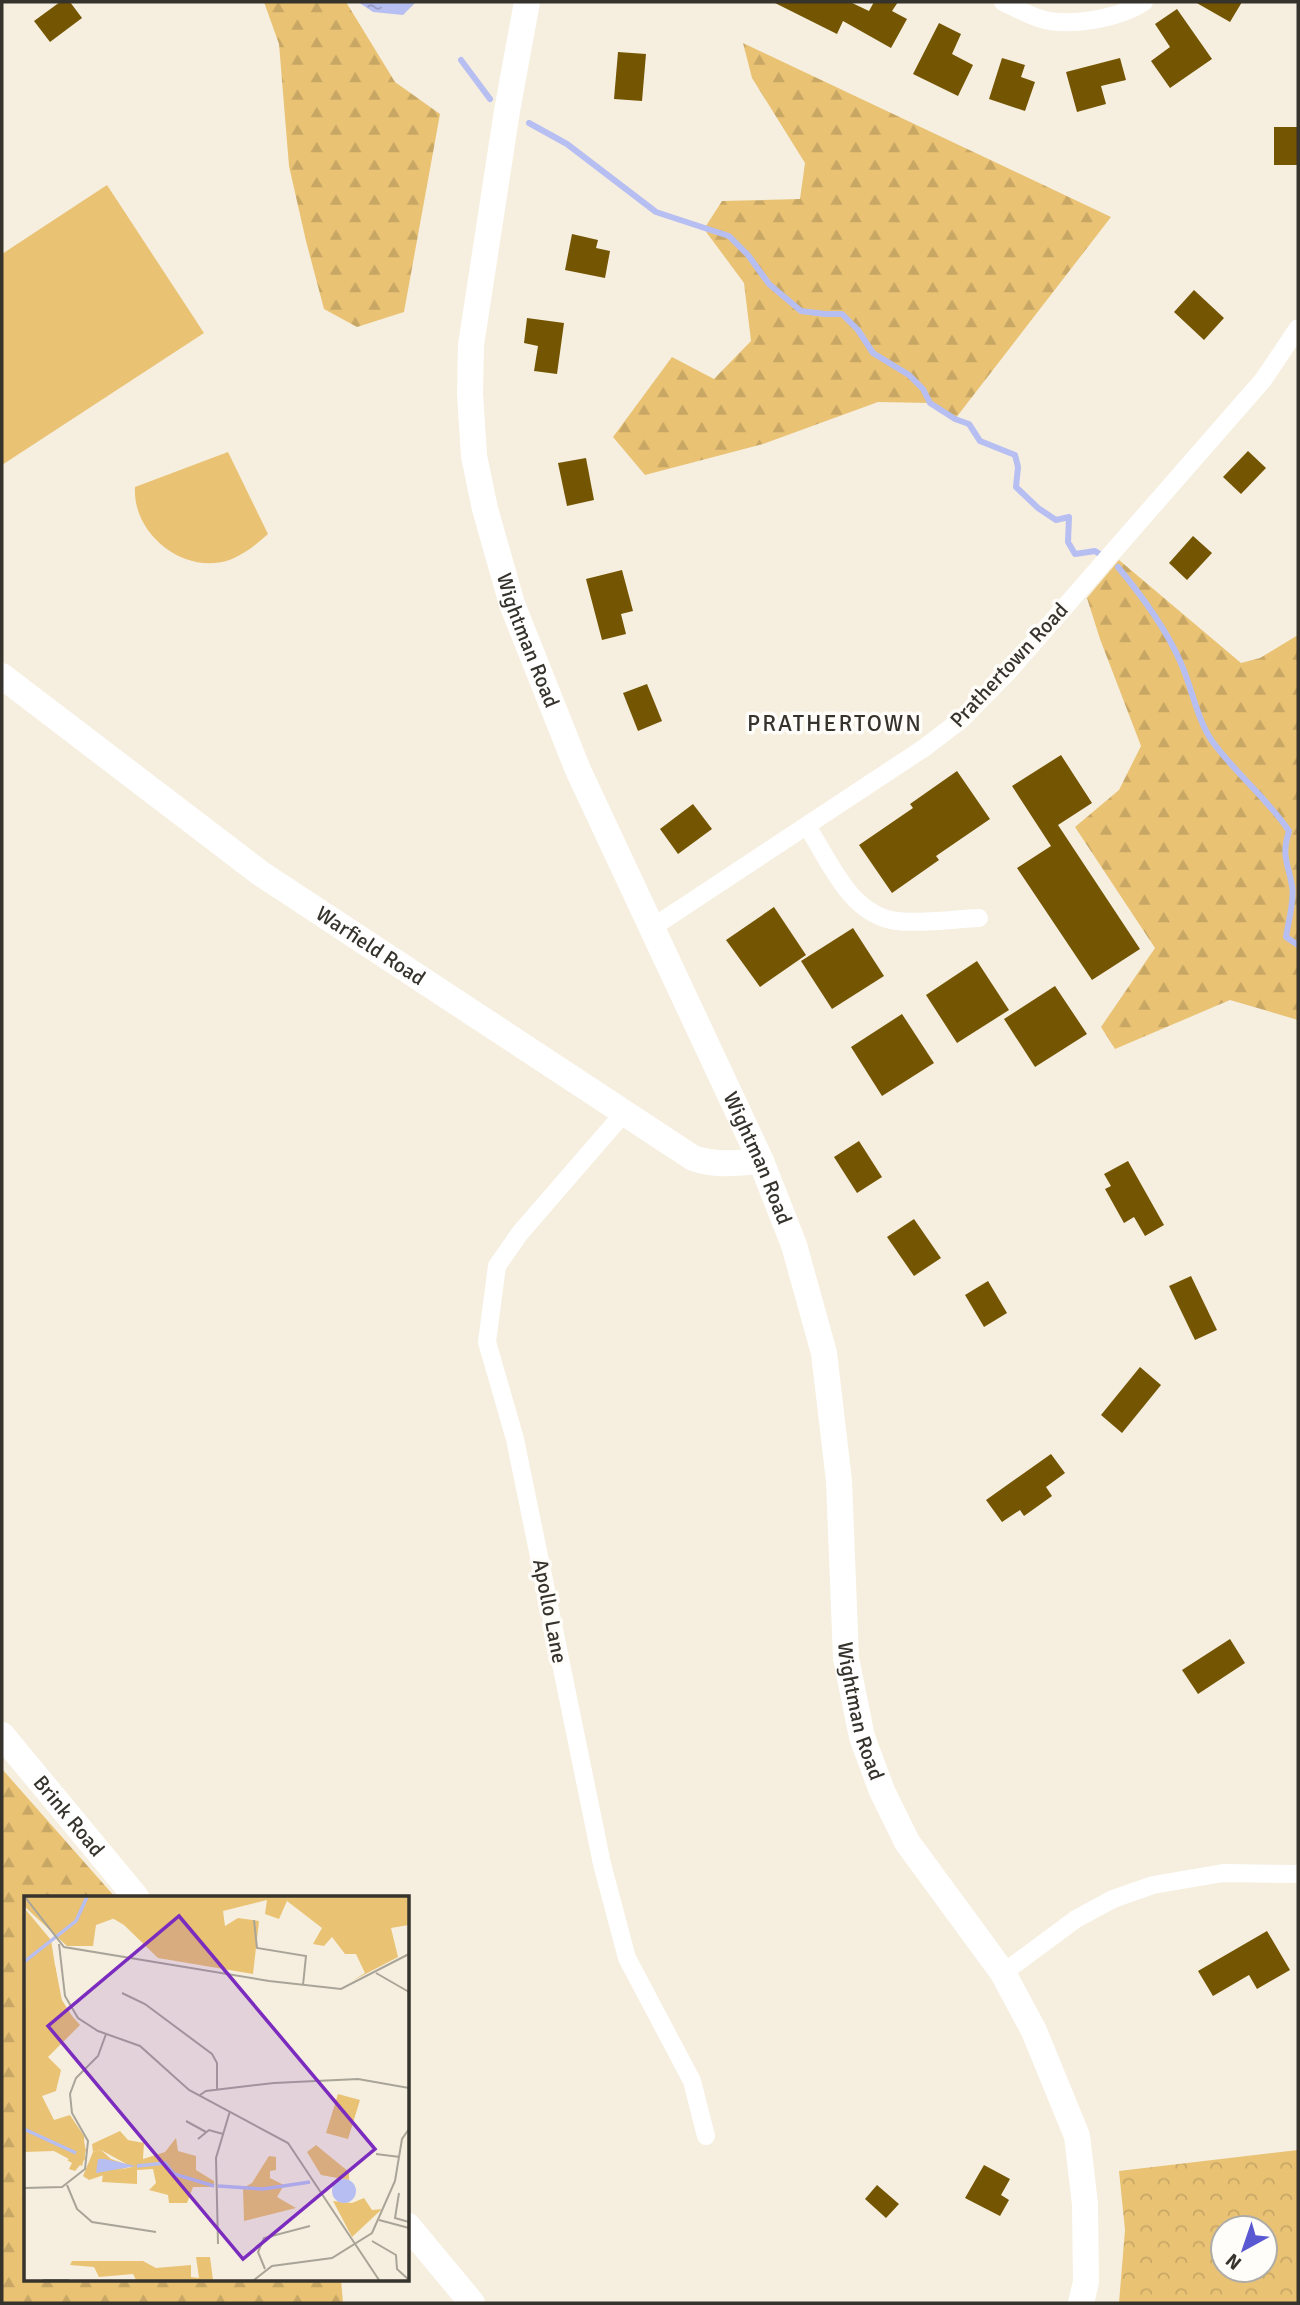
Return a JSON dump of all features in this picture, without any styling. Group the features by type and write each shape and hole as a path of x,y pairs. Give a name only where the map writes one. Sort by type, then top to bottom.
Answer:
{"main road":[{"name":"Wightman Road","path":"527,2 471,345 470,393 474,456 485,509 512,604 578,771 761,1161 794,1245 824,1353 839,1481 846,1658 862,1737 882,1791 908,1842 1003,1973 1034,2031 1077,2136 1085,2204 1086,2281 1081,2303"},
{"name":"Warfield Road","path":"2,676 260,873 624,1114 693,1158 707,1163 761,1161"},
{"name":"Brink Road","path":"2,1735 135,1896"},
{"path":"410,2228 471,2303"}],"street":[{"path":"1003,2 1040,19 1080,22 1109,18 1144,2"},
{"name":"Prathertown Road","path":"653,927 924,748 962,719 1006,673 1263,380 1298,328"},
{"path":"807,826 853,898 873,915 898,921 979,918"},
{"name":"Apollo Lane","path":"624,1114 520,1233 497,1266 486,1342 515,1439 602,1864 626,1958 692,2081 706,2136"},
{"path":"1003,1973 1076,1919 1113,1899 1153,1885 1223,1872 1298,1874"}],"green space":[{"path":"264,2 346,2 395,82 440,114 404,312 357,327 324,309 289,166 279,44"},
{"path":"743,43 1111,217 955,419 930,403 878,402 763,444 645,475 613,437 672,357 714,379 751,341 744,283 704,229 722,201 800,199 805,163 752,78"},
{"path":"107,185 204,333 2,465 2,254"},
{"path":"228,452 268,534 232,559 215,563 180,557 152,536 142,521 136,505 135,487"},
{"path":"1119,560 1241,663 1260,658 1298,635 1298,1020 1230,1000 1115,1049 1101,1027 1155,948 1075,827 1119,790 1141,746 1087,598"},
{"path":"2,1769 114,1896 24,1896 24,2280 341,2280 343,2303 2,2303"},
{"path":"1298,2150 1298,2303 1119,2303 1125,2230 1119,2171"}],"water":[{"path":"358,2 416,2 403,15 373,12"}],"building":[{"path":"60,2 70,2 82,18 50,42 34,21"},
{"path":"773,2 850,2 869,11 874,2 898,2 892,11 907,19 891,48 843,21 837,34"},
{"path":"1195,2 1242,2 1230,22"},
{"path":"1177,9 1212,59 1170,88 1151,61 1170,47 1155,24"},
{"path":"939,23 961,34 952,54 973,65 958,96 913,74"},
{"path":"618,52 646,54 642,101 614,99"},
{"path":"1002,58 1025,65 1021,77 1035,82 1025,111 989,99"},
{"path":"1120,58 1126,80 1101,86 1106,104 1077,112 1066,72"},
{"path":"1274,127 1298,127 1298,165 1274,165"},
{"path":"572,234 598,240 596,248 610,251 605,278 565,270"},
{"path":"1194,290 1224,318 1204,340 1174,312"},
{"path":"527,318 564,323 557,374 534,371 538,346 524,343"},
{"path":"1248,451 1266,468 1241,494 1223,477"},
{"path":"586,458 594,500 567,506 558,463"},
{"path":"1193,536 1212,553 1187,580 1169,563"},
{"path":"622,570 633,611 621,614 626,634 602,640 586,579"},
{"path":"647,684 662,721 638,731 623,693"},
{"path":"1061,755 1092,803 1058,825 1140,949 1092,980 1017,868 1051,846 1012,786"},
{"path":"957,771 990,819 936,856 939,860 892,893 859,845 913,808 910,804"},
{"path":"693,804 712,829 678,854 660,829"},
{"path":"774,907 806,955 760,987 726,940"},
{"path":"853,928 884,976 832,1009 801,961"},
{"path":"977,961 1009,1010 957,1043 926,995"},
{"path":"1055,986 1087,1034 1035,1067 1004,1019"},
{"path":"902,1014 934,1063 882,1096 851,1047"},
{"path":"859,1141 882,1177 857,1193 834,1157"},
{"path":"1128,1161 1164,1225 1145,1236 1134,1217 1124,1223 1105,1189 1111,1186 1104,1174"},
{"path":"914,1219 941,1258 914,1276 887,1237"},
{"path":"1191,1276 1217,1330 1195,1340 1169,1286"},
{"path":"988,1281 1007,1313 984,1327 965,1295"},
{"path":"1140,1367 1161,1385 1122,1433 1101,1415"},
{"path":"1051,1454 1065,1473 1046,1487 1052,1496 1024,1516 1020,1510 1002,1522 986,1500"},
{"path":"1230,1639 1245,1663 1198,1694 1182,1670"},
{"path":"1267,1931 1290,1970 1257,1989 1249,1975 1213,1996 1198,1971"},
{"path":"984,2165 1010,2179 1001,2195 1009,2200 1000,2216 965,2198"},
{"path":"877,2185 899,2204 886,2218 865,2199"}],"waterway":[{"path":"461,60 490,99"},
{"path":"529,123 567,144 656,212 729,236 748,255 769,284 801,311 842,314 858,330 873,353 909,375 923,389 930,403 955,419 969,424 980,441 1015,455 1018,467 1016,487 1038,508 1056,520 1069,517 1068,542 1075,554 1095,551 1101,555"},
{"path":"1118,567 1167,636 1180,661 1202,722 1212,741 1289,831 1285,854 1293,897 1286,937 1298,945"}],"district":[{"name":"PRATHERTOWN","path":"835,723"}]}
